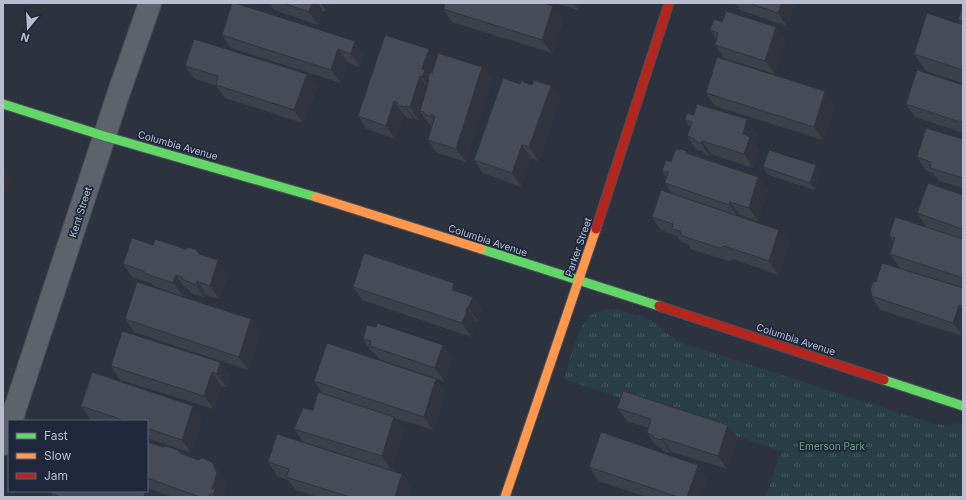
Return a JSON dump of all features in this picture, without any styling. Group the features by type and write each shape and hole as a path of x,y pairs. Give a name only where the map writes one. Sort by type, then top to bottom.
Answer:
{"street":[{"name":"Kent Street","path":"11,420 104,136 150,3"},
{"name":"Parker Street","path":"506,497 669,3"},
{"name":"Columbia Avenue","path":"3,104 104,136 329,200 963,406"},
{"path":"3,444 8,429"}],"green space":[{"name":"Emerson Park","path":"610,309 620,310 651,320 677,341 933,424 945,425 963,423 963,497 766,497 781,451 564,379 577,337 585,322 595,313"}],"building":[{"path":"232,3 355,41 351,54 338,49 331,70 222,35"},
{"path":"283,3 312,3 309,12"},
{"path":"445,3 543,3 553,6 542,40 443,9"},
{"path":"749,3 782,3 778,13"},
{"path":"963,3 963,21 958,20"},
{"path":"726,11 776,27 765,61 715,45 718,33 710,30 714,19 722,22"},
{"path":"927,13 963,25 963,70 914,54"},
{"path":"385,35 429,49 422,69 425,70 422,77 420,76 410,107 398,105 398,103 394,101 386,126 358,116"},
{"path":"194,39 307,74 294,110 216,85 218,76 185,66"},
{"path":"438,53 482,67 456,149 428,140 435,116 431,114 431,117 420,111 430,72 432,73"},
{"path":"717,57 825,91 814,127 706,93"},
{"path":"917,70 963,85 963,123 906,104"},
{"path":"503,78 520,84 521,81 532,85 534,80 551,86 529,147 522,145 512,173 474,160"},
{"path":"697,104 747,119 743,134 750,137 744,154 702,141 701,143 694,141 695,139 687,136 692,122 685,120 687,113 694,115"},
{"path":"926,128 963,139 963,178 930,168 931,162 917,157"},
{"path":"676,149 687,151 686,153 758,177 749,208 730,202 729,205 665,183 668,172 662,171 666,160 671,162"},
{"path":"769,150 816,165 810,183 763,167"},
{"path":"928,183 963,195 962,229 917,213"},
{"path":"661,190 779,230 769,261 724,246 720,248 682,236 680,231 672,229 673,224 652,217"},
{"path":"895,217 963,239 963,278 890,254 895,238 889,236"},
{"path":"132,238 153,245 155,239 185,249 189,247 197,250 199,254 218,260 210,286 197,281 196,285 182,279 183,277 176,275 173,283 123,264"},
{"path":"364,253 454,283 452,290 473,297 467,308 467,312 462,323 353,287"},
{"path":"882,263 963,288 963,306 959,305 953,323 871,296 872,292 870,291 873,282 876,282"},
{"path":"137,282 251,319 239,357 125,319"},
{"path":"377,323 443,345 435,368 370,346 371,341 363,339 367,325 376,327"},
{"path":"122,331 220,362 217,374 212,372 204,396 111,366"},
{"path":"327,343 436,379 424,417 314,381"},
{"path":"92,372 193,406 182,440 148,428 148,420 123,420 81,406"},
{"path":"623,391 728,425 718,456 662,438 662,440 653,438 654,436 647,433 651,419 617,408"},
{"path":"318,392 394,417 382,456 294,429 303,408 313,410"},
{"path":"601,432 698,465 687,497 678,497 589,467"},
{"path":"277,434 402,474 395,497 350,497 286,477 289,469 268,462"},
{"path":"148,442 178,450 180,453 198,460 202,458 212,462 217,473 212,489 215,489 213,495 210,494 209,497 200,497 148,478"},
{"path":"51,492 145,492 144,497 62,497 51,494"}],"traffic: fast":[{"path":"3,104 104,136 316,197"},
{"path":"481,249 659,306"},
{"path":"884,380 963,406"}],"traffic: slow":[{"path":"316,197 481,249"},
{"path":"505,497 596,229"}],"traffic: jam":[{"path":"596,229 669,3"},
{"path":"659,306 884,380"}]}
